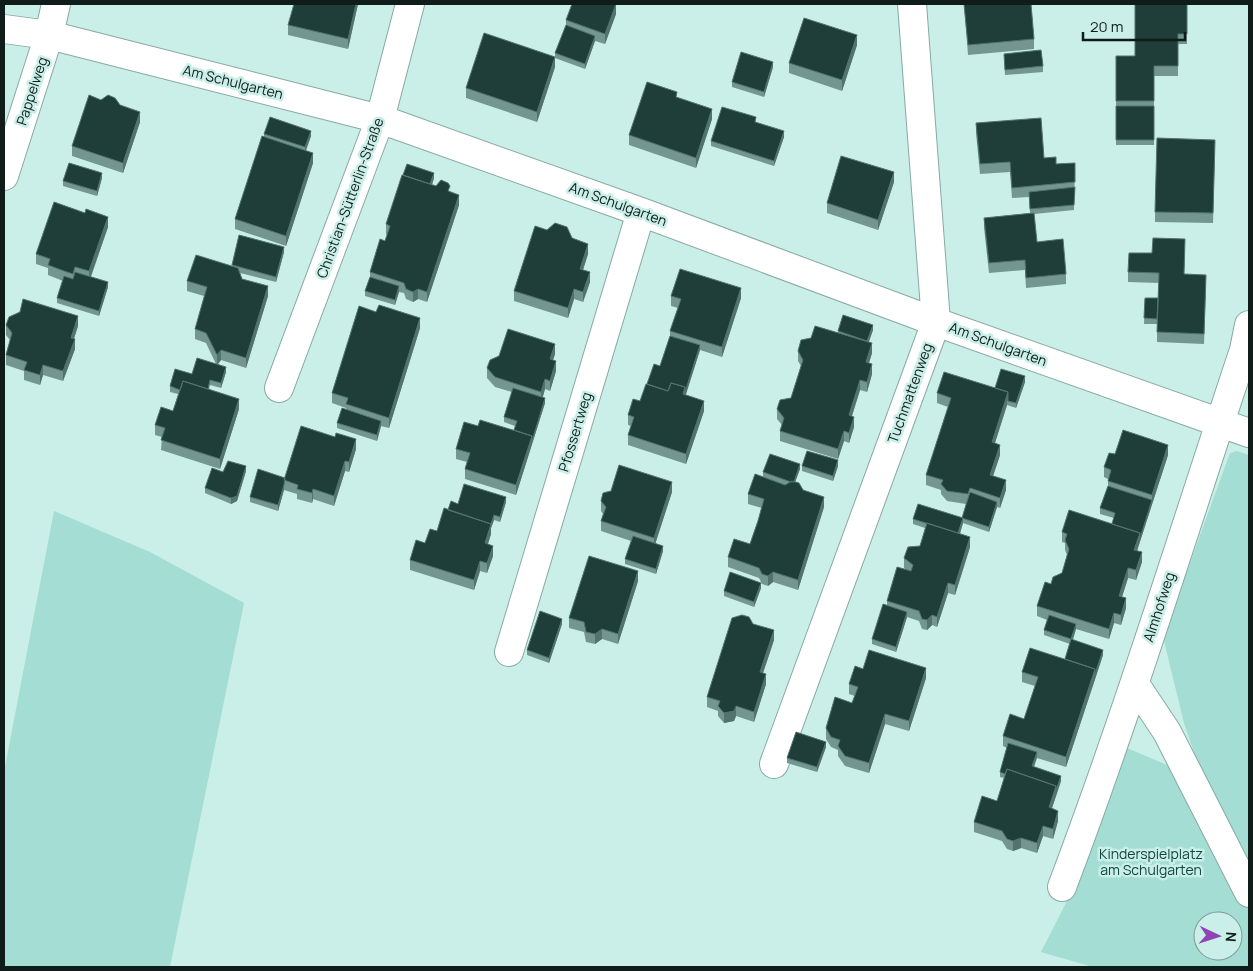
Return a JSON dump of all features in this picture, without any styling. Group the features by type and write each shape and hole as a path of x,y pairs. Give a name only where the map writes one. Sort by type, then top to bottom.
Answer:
{"street":[{"name":"Pappelweg","path":"4,176 49,35 56,4"},
{"name":"Christian-Sütterlin-Straße","path":"279,388 380,119 410,4"},
{"name":"Tuchmattenweg","path":"774,764 936,322 912,4"},
{"name":"Am Schulgarten","path":"4,28 49,35 380,119 641,212 936,322 1249,433"},
{"name":"Pfossertweg","path":"509,652 641,212"},
{"name":"Almhofweg","path":"1062,887 1135,684 1244,350 1249,325"},
{"path":"1135,684 1167,732 1249,893"}],"green space":[{"path":"1237,451 1249,455 1249,880 1210,799 1184,723 1163,637 1230,453"},
{"path":"54,511 150,552 244,603 170,967 4,967 4,772"},
{"name":"Kinderspielplatz am Schulgarten","path":"1127,748 1167,765 1180,778 1249,905 1249,967 1093,967 1041,952 1069,897"}],"building":[{"path":"294,4 356,4 348,39 288,25"},
{"path":"572,4 616,4 605,34 566,20"},
{"path":"964,4 1031,4 1034,39 968,45"},
{"path":"1135,4 1187,4 1187,34 1178,34 1178,66 1154,66 1154,101 1116,101 1116,56 1135,56"},
{"path":"804,18 857,35 842,80 789,63"},
{"path":"566,25 595,36 585,64 555,53"},
{"path":"484,33 555,57 537,112 466,88"},
{"path":"1041,50 1043,66 1005,70 1004,54"},
{"path":"741,52 773,62 764,92 732,82"},
{"path":"647,82 677,92 676,97 712,109 696,158 629,135"},
{"path":"89,95 101,100 108,95 115,98 120,105 140,112 123,163 72,146"},
{"path":"1116,106 1154,106 1154,140 1116,140"},
{"path":"722,107 756,117 755,122 784,131 774,161 711,141"},
{"path":"270,117 311,131 305,147 264,134"},
{"path":"1041,118 1044,158 1056,157 1056,164 1075,163 1075,182 1012,188 1010,162 980,164 976,123"},
{"path":"262,136 313,153 286,236 235,219"},
{"path":"1157,138 1215,140 1213,213 1155,212"},
{"path":"841,156 894,172 878,220 827,203"},
{"path":"69,163 102,173 97,191 63,181"},
{"path":"407,164 434,173 430,184 403,175"},
{"path":"402,175 436,186 441,180 450,186 448,191 459,195 427,292 418,289 413,292 406,289 404,283 370,272 380,239 385,241 390,226 386,224"},
{"path":"1075,187 1074,205 1030,209 1029,192"},
{"path":"54,202 85,213 86,209 108,217 89,271 75,267 73,274 48,265 50,259 36,254"},
{"path":"1034,213 1037,242 1063,239 1066,274 1026,278 1025,260 989,263 984,218"},
{"path":"555,223 567,227 572,238 588,244 580,269 590,272 583,292 574,289 568,308 514,291 535,226 547,230"},
{"path":"239,235 284,247 276,277 232,265"},
{"path":"1153,238 1185,239 1184,274 1206,275 1204,334 1157,332 1159,273 1128,272 1129,253 1152,253"},
{"path":"196,255 238,268 242,279 268,286 246,358 221,350 217,355 206,333 195,329 207,287 187,281"},
{"path":"680,269 741,288 722,347 670,331 681,299 671,296"},
{"path":"75,272 108,282 99,311 57,298 64,276 73,279"},
{"path":"370,277 399,286 395,300 365,291"},
{"path":"1145,298 1158,298 1157,319 1144,318"},
{"path":"23,299 78,316 71,338 75,339 63,371 43,365 40,375 24,370 27,362 6,355 12,333 6,325 9,317 20,312"},
{"path":"379,305 420,318 389,418 346,404 348,398 332,393 359,306 376,312"},
{"path":"843,315 873,325 867,341 838,331"},
{"path":"815,326 872,343 866,362 872,364 867,382 860,380 849,415 854,417 849,433 844,431 838,449 780,431 784,418 777,409 780,400 791,398 803,360 798,351 801,340 811,338"},
{"path":"508,329 555,344 550,359 556,361 550,381 545,379 541,392 495,377 487,368 490,360 499,356"},
{"path":"670,336 700,345 685,392 685,387 671,383 668,391 647,384 654,364 660,366"},
{"path":"197,358 226,367 221,383 210,380 208,389 183,381 180,390 170,386 175,369 192,374"},
{"path":"1001,369 1025,376 1016,403 1008,401 1008,392 995,388"},
{"path":"944,372 1008,392 992,442 1000,445 990,475 1006,480 1000,498 970,488 968,494 947,491 941,484 943,480 926,475 951,398 937,393"},
{"path":"183,381 239,399 220,459 161,440 165,428 155,425 161,407 173,411"},
{"path":"671,383 685,387 683,394 704,401 686,454 628,435 634,417 628,415 633,399 640,401 646,384 668,391"},
{"path":"513,388 545,398 532,441 532,436 514,430 517,421 504,417"},
{"path":"342,408 381,421 377,435 337,423"},
{"path":"480,420 532,436 516,485 465,469 470,453 456,449 464,422 478,426"},
{"path":"301,426 335,437 336,433 356,439 349,462 345,461 334,496 313,489 312,493 297,489 298,485 284,480"},
{"path":"1123,430 1168,445 1152,495 1108,481 1111,470 1104,467 1109,453 1115,454"},
{"path":"807,451 838,460 833,476 802,466"},
{"path":"770,454 800,464 794,482 763,472"},
{"path":"228,461 246,466 237,496 231,498 205,488 212,468 223,472"},
{"path":"619,465 672,482 654,538 601,521 606,507 601,501 603,493 611,491"},
{"path":"258,469 285,478 278,505 250,497"},
{"path":"755,474 785,485 792,481 799,483 803,490 824,497 798,580 773,572 768,576 762,574 759,568 728,557 734,539 750,544 758,521 764,499 748,494"},
{"path":"464,484 506,497 500,517 494,515 491,524 448,510 451,501 458,504"},
{"path":"1108,486 1152,500 1140,538 1140,533 1112,524 1115,513 1100,508"},
{"path":"970,492 997,502 989,527 962,518"},
{"path":"918,504 963,518 958,533 913,519"},
{"path":"444,508 491,524 485,543 493,546 487,563 480,561 474,580 410,560 416,540 425,543 430,529 437,531"},
{"path":"1069,510 1140,533 1134,550 1142,552 1136,570 1128,568 1119,596 1126,598 1121,615 1114,613 1109,629 1037,606 1045,582 1051,584 1053,577 1062,573 1069,549 1065,540 1067,534 1062,532"},
{"path":"927,523 970,537 955,585 948,583 937,617 932,615 927,620 922,619 919,611 887,601 897,567 911,571 913,565 904,558 908,547 920,546"},
{"path":"633,536 663,546 656,569 625,559"},
{"path":"589,556 638,571 618,634 602,629 595,634 586,632 584,622 569,618"},
{"path":"730,572 761,583 754,602 724,591"},
{"path":"883,604 907,612 896,647 872,639"},
{"path":"540,611 562,619 549,658 527,650"},
{"path":"742,615 749,617 753,624 774,630 760,672 766,674 754,712 736,706 734,711 724,713 718,706 720,701 707,697 732,618"},
{"path":"1049,615 1076,624 1071,639 1044,630"},
{"path":"1071,639 1103,650 1095,674 1095,669 1065,659"},
{"path":"1030,648 1095,669 1066,757 1003,736 1010,714 1024,719 1038,677 1022,672"},
{"path":"869,650 926,668 909,721 885,714 869,763 845,756 838,746 840,740 831,737 826,728 835,697 852,703 858,687 849,684 855,666 863,669"},
{"path":"796,732 826,742 817,767 787,758"},
{"path":"1008,743 1037,752 1032,766 1061,776 1056,790 1056,786 1007,769 1005,774 1000,772"},
{"path":"1007,769 1056,786 1049,807 1058,811 1053,829 1043,826 1037,843 1021,838 1013,841 1007,839 1002,831 974,822 982,796 997,801"}]}
